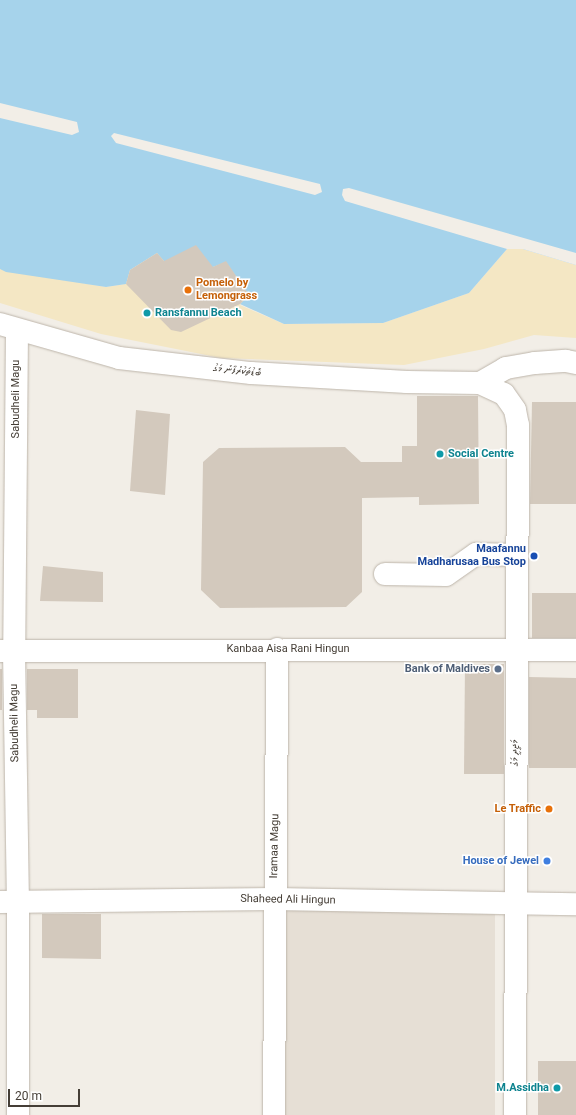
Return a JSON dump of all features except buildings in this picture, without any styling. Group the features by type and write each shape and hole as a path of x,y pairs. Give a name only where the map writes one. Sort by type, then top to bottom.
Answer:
{"street":[{"name":"ބޮޑުތަކުރުފާނު މަގު","path":"8,327 119,358 251,374 408,382 480,383 504,394"},
{"name":"Sabudheli Magu","path":"8,327 7,651 9,902 18,1115"},
{"path":"480,383 506,368 566,360 576,363"},
{"name":"މަޖީދީ މަގު","path":"504,394 514,410 518,425 515,650 515,1115"},
{"path":"385,574 446,575 476,554 516,555"},
{"name":"Kanbaa Aisa Rani Hingun","path":"7,651 277,649 576,650"},
{"name":"Iramaa Magu","path":"274,1115 277,649"},
{"name":"Shaheed Ali Hingun","path":"9,902 275,899 576,904"}],"shaded area":[{"path":"495,910 495,1115 278,1115 279,911"}],"sand":[{"name":"Ransfannu Beach","path":"507,249 523,249 576,265 576,338 534,335 484,349 404,365 221,358 101,334 0,303 0,269 106,287 125,284 130,270 157,253 226,261 249,295 240,305 284,324 383,323 469,293"}],"water":[{"path":"0,0 576,0 576,265 523,249 507,249 469,293 383,323 284,324 240,304 249,295 226,262 213,267 164,261 157,253 130,270 126,284 106,287 6,272 0,269"}],"pier":[{"path":"0,103 77,122 79,132 72,135 0,118"},
{"path":"114,133 320,184 322,192 315,195 116,143 111,136"},
{"path":"349,188 576,253 576,265 523,249 507,249 345,201 342,195 343,189"}],"place":[{"name":"Pomelo by Lemongrass","path":"188,290"},
{"name":"Ransfannu Beach","path":"147,313"},
{"name":"Social Centre","path":"440,454"},
{"name":"Maafannu Madharusaa Bus Stop","path":"534,556"},
{"name":"Bank of Maldives","path":"498,669"},
{"name":"Le Traffic","path":"549,809"},
{"name":"House of Jewel","path":"547,861"},
{"name":"M.Assidha","path":"557,1088"}]}
